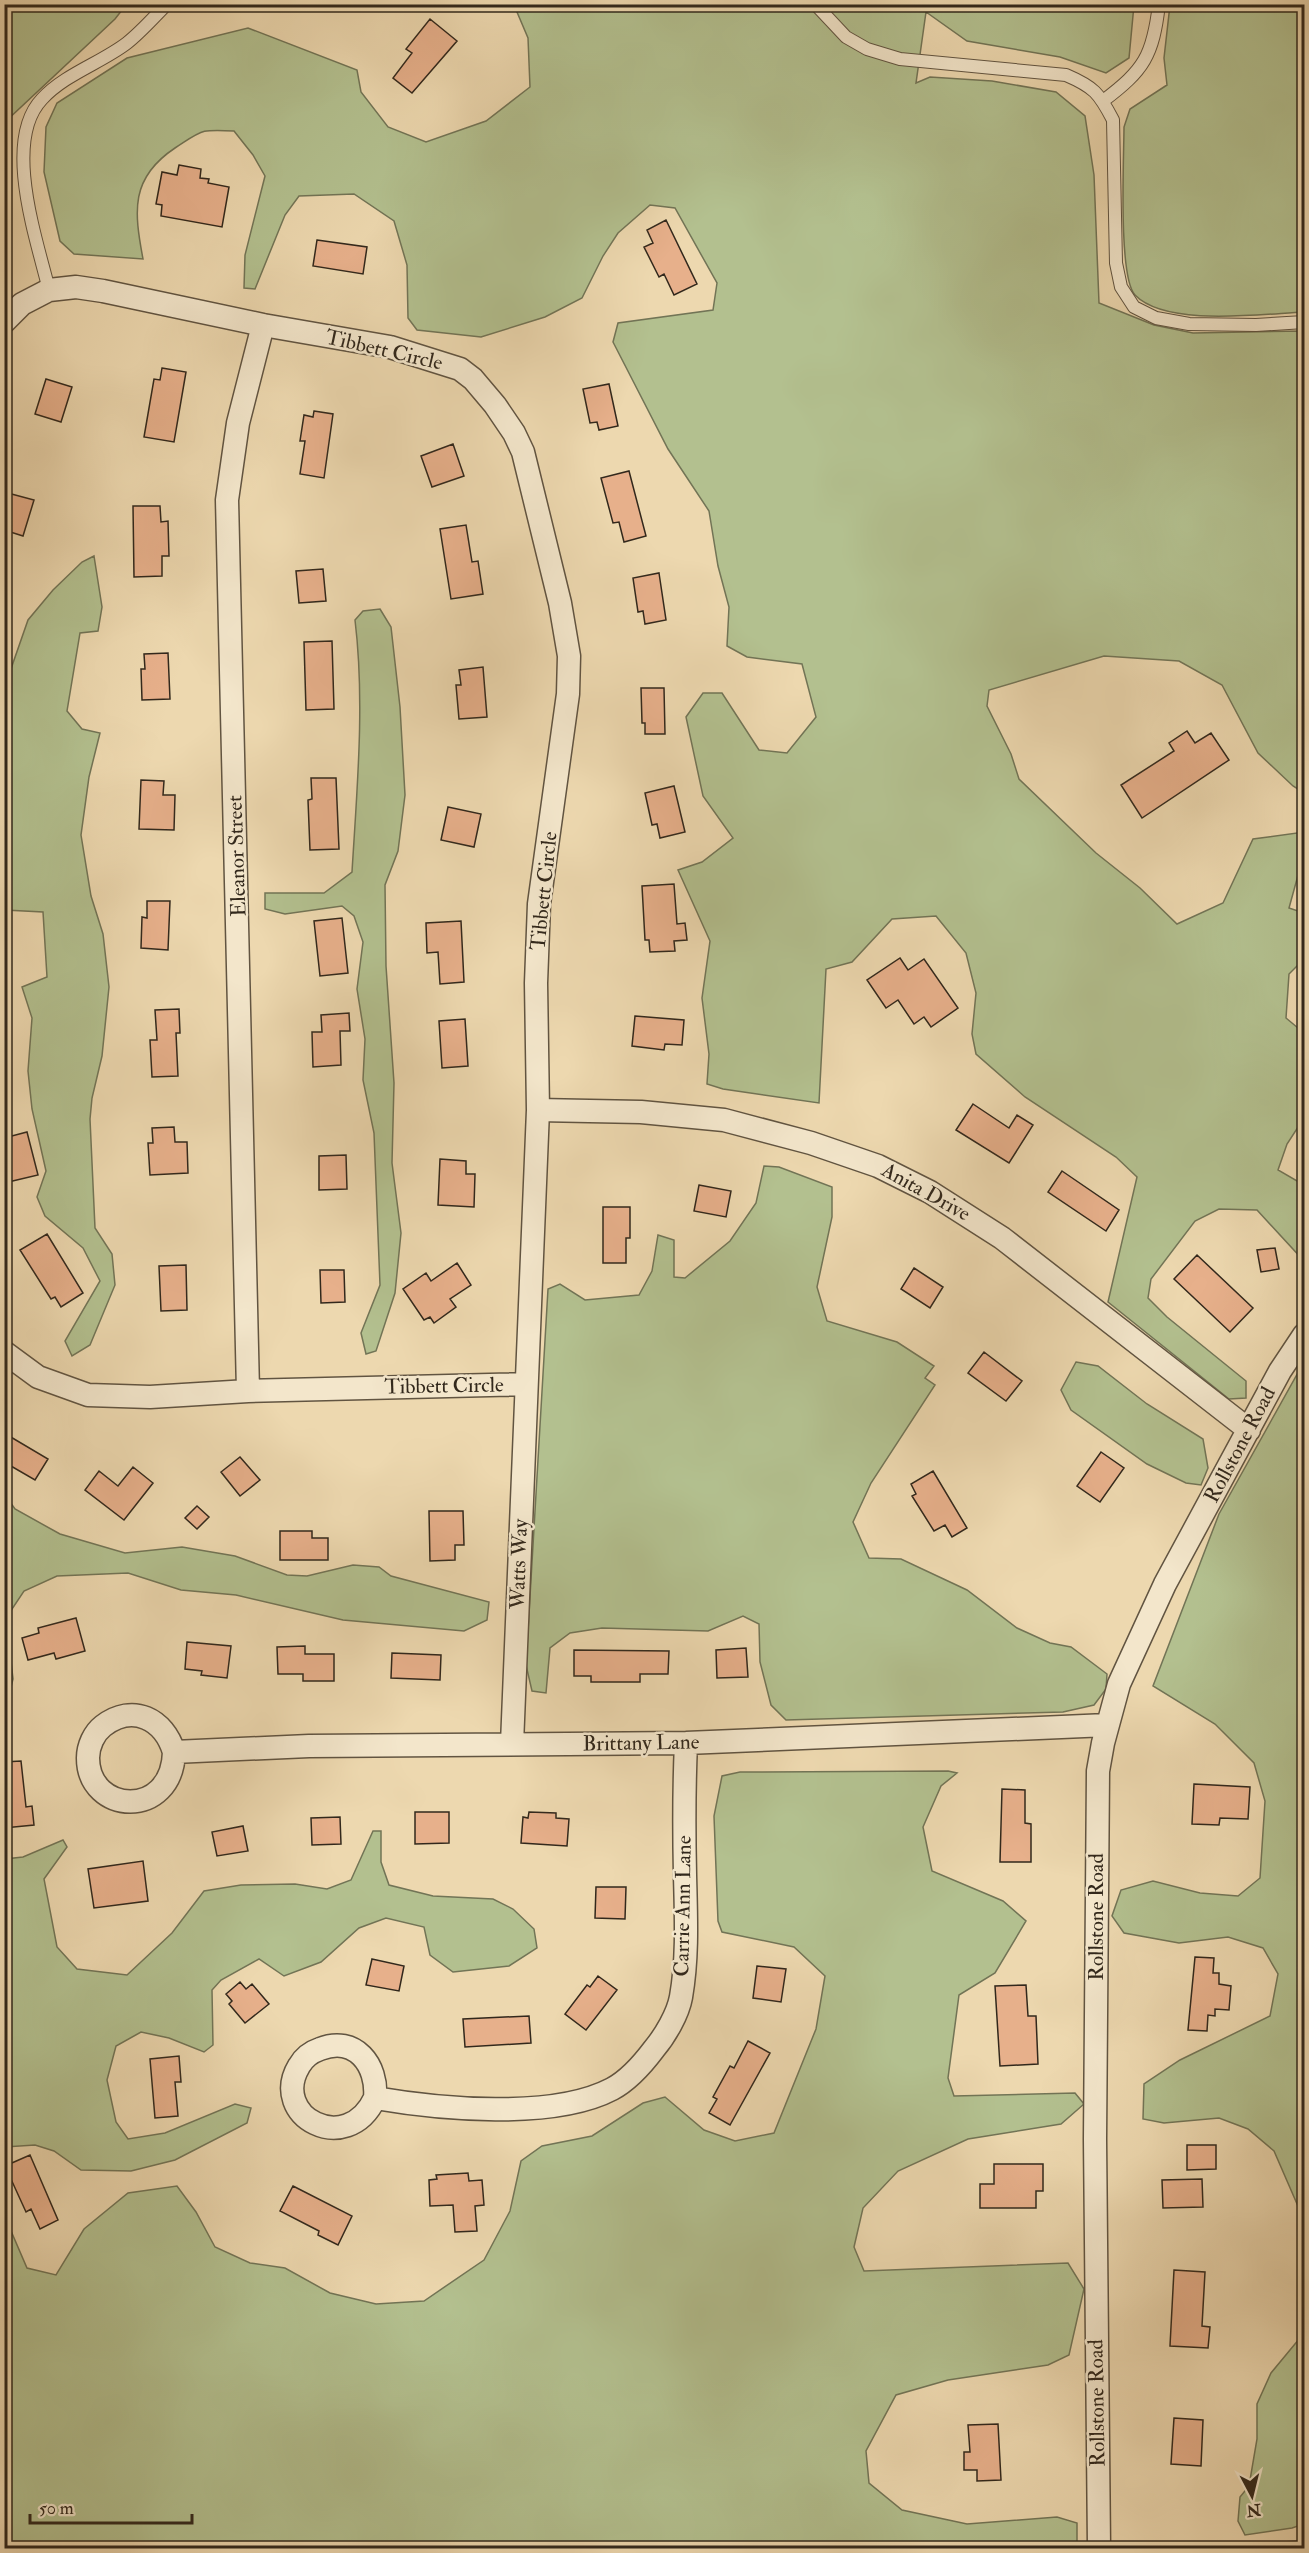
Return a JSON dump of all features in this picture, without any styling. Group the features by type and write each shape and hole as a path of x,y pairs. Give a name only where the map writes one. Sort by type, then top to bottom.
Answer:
{"street":[{"name":"Tibbett Circle","path":"4,322 22,304 49,290 76,287 263,325 375,344 460,369 495,405 514,433 523,452 560,603 569,656 568,694 539,904 536,983 538,1110 526,1384 248,1391 150,1397 88,1395 38,1377 4,1352"},
{"name":"Eleanor Street","path":"248,1391 227,500 238,423 263,325"},
{"name":"Anita Drive","path":"538,1110 641,1112 724,1120 811,1143 878,1166 948,1203 1002,1238 1249,1430"},
{"name":"Rollstone Road","path":"1099,2548 1095,2139 1098,1771 1107,1725 1119,1684 1165,1584 1280,1371 1305,1335"},
{"name":"Watts Way","path":"512,1744 526,1384"},
{"name":"Brittany Lane","path":"174,1752 309,1746 686,1743 1107,1725"},
{"name":"Carrie Ann Lane","path":"375,2098 460,2108 543,2106 584,2102 614,2088 638,2070 662,2040 681,2000 686,1947 684,1813 686,1743"}],"lane":[{"path":"49,290 29,203 24,166 25,135 33,111 43,98 63,83 128,42 167,4"},
{"path":"815,4 846,37 867,49 900,59 1016,68 1066,75 1089,84 1103,101 1113,120 1116,263 1121,287 1134,307 1156,318 1189,324 1256,325 1305,322"},
{"path":"1103,101 1137,73 1143,64 1156,33 1159,4"},
{"path":"1287,2548 1305,2547"}],"green space":[{"path":"5,4 126,5 115,19 5,122"},
{"path":"514,5 1134,5 1129,58 1106,73 1060,57 967,41 926,12 916,83 930,77 992,81 1056,92 1085,116 1094,175 1099,303 1154,325 1193,333 1304,331 1304,793 1293,786 1258,753 1222,685 1179,661 1104,656 989,690 987,706 1011,754 1019,779 1096,853 1140,888 1177,924 1223,903 1253,839 1304,832 1304,860 1289,908 1304,913 1304,959 1289,974 1286,1018 1304,1033 1304,1118 1287,1144 1278,1170 1304,1185 1304,1261 1257,1210 1219,1209 1195,1221 1151,1279 1148,1298 1167,1317 1246,1381 1246,1398 1229,1399 1108,1302 1137,1177 1116,1157 1025,1097 976,1054 972,1034 976,993 966,953 936,916 892,919 852,962 826,969 819,1103 723,1089 707,1084 709,1054 702,998 710,941 678,870 702,862 733,838 703,796 686,717 703,693 722,693 759,750 787,753 816,717 802,664 747,657 727,646 729,607 718,566 709,511 668,449 613,342 618,323 713,310 717,283 675,208 650,205 618,233 603,256 582,298 545,317 481,337 417,330 408,318 407,265 394,221 354,194 299,196 285,215 255,289 244,288 245,255 265,176 253,155 234,131 214,130 197,134 160,159 150,171 143,184 137,211 143,259 74,254 60,241 44,172 46,127 57,103 127,58 248,28 357,70 361,92 388,127 426,142 486,121 530,87 528,38"},
{"path":"1170,5 1304,5 1304,312 1240,316 1191,315 1149,305 1135,295 1130,284 1124,242 1124,127 1130,109 1167,85 1164,58"},
{"path":"94,556 102,607 98,631 80,633 67,711 82,729 100,733 89,777 81,835 91,896 103,934 109,987 102,1056 92,1098 90,1119 95,1228 112,1254 115,1285 90,1345 72,1356 65,1341 100,1281 83,1248 45,1216 37,1197 46,1171 32,1109 28,1071 32,1018 22,987 47,977 43,912 5,910 5,686 28,620 53,590 82,562"},
{"path":"380,609 391,627 400,707 405,795 398,851 385,885 386,966 394,1083 392,1163 401,1233 395,1293 376,1351 366,1354 361,1333 380,1285 374,1133 363,1080 365,1039 357,989 363,942 354,916 342,906 285,914 265,909 265,893 324,893 352,872 360,714 355,620 363,611"},
{"path":"764,1166 779,1167 832,1187 832,1217 817,1287 827,1321 897,1342 934,1366 925,1378 935,1385 871,1483 853,1522 869,1558 901,1559 967,1590 1017,1628 1050,1643 1071,1647 1107,1674 1106,1689 1094,1705 1063,1712 786,1720 771,1705 760,1662 759,1624 743,1616 708,1631 602,1628 570,1633 550,1648 546,1693 532,1691 526,1665 548,1289 560,1284 585,1300 639,1295 652,1271 658,1235 674,1240 674,1277 685,1278 730,1241 756,1203"},
{"path":"1076,1362 1098,1366 1147,1404 1203,1439 1208,1468 1201,1485 1186,1483 1147,1464 1071,1410 1061,1390"},
{"path":"1304,1362 1304,2220 1274,2151 1248,2129 1219,2118 1164,2123 1143,2119 1144,2084 1180,2060 1270,2016 1278,1974 1263,1948 1228,1937 1179,1943 1124,1933 1112,1916 1121,1890 1153,1881 1200,1893 1238,1896 1260,1878 1265,1801 1254,1763 1215,1724 1153,1686 1219,1514"},
{"path":"5,1495 15,1509 60,1534 125,1553 182,1547 235,1556 287,1575 307,1576 353,1565 379,1567 391,1576 489,1602 487,1620 464,1631 343,1620 236,1595 181,1590 128,1573 57,1576 24,1591 6,1618 13,1679 5,1711"},
{"path":"948,1771 957,1773 941,1786 923,1827 932,1871 1003,1901 1026,1921 995,1973 959,1995 948,2078 954,2096 1075,2093 1084,2104 1061,2124 968,2139 898,2171 863,2208 854,2247 864,2271 1068,2263 1084,2289 1069,2355 1048,2365 948,2380 896,2395 866,2451 869,2483 902,2510 967,2524 1057,2517 1077,2523 1077,2548 5,2548 5,2217 27,2268 56,2275 84,2229 128,2193 177,2186 196,2212 215,2247 250,2263 285,2268 330,2293 376,2304 424,2301 484,2260 510,2211 521,2161 542,2146 592,2136 643,2103 665,2097 704,2130 735,2141 774,2133 816,2029 825,1976 794,1947 722,1932 718,1921 714,1816 722,1776 740,1772"},
{"path":"373,1831 381,1831 381,1862 389,1885 433,1896 493,1899 513,1909 534,1929 537,1948 509,1966 453,1972 430,1955 424,1927 386,1918 359,1928 321,1962 284,1976 259,1959 221,1980 212,1990 213,2045 204,2052 169,2038 141,2032 116,2046 107,2080 116,2122 128,2139 165,2133 235,2104 251,2108 247,2123 175,2160 131,2171 81,2170 54,2151 35,2145 5,2147 5,1859 23,1857 63,1840 67,1847 44,1879 57,1947 77,1969 127,1975 172,1933 204,1891 241,1885 295,1884 327,1889 351,1880"},
{"path":"1304,2333 1304,2524 1245,2535 1238,2521 1240,2497 1249,2486 1257,2439 1257,2404 1271,2373"}],"building":[{"path":"430,19 457,41 412,93 393,78 412,53 406,49"},
{"path":"179,165 201,169 200,178 209,179 208,183 229,187 222,227 161,216 162,205 156,204 162,172 177,175"},
{"path":"666,220 697,284 674,295 664,274 659,277 644,247 653,243 647,230"},
{"path":"317,240 367,247 363,274 313,266"},
{"path":"162,368 186,372 174,442 144,437 154,379 160,380"},
{"path":"46,379 72,387 61,422 35,414"},
{"path":"609,384 618,426 599,430 597,422 590,423 583,389"},
{"path":"314,411 333,414 324,478 300,474 305,441 300,441 304,415 313,417"},
{"path":"453,444 464,476 432,487 421,456"},
{"path":"629,471 646,536 624,542 619,522 613,523 601,478"},
{"path":"4,492 34,500 23,536 4,530"},
{"path":"133,506 160,506 161,522 168,521 169,556 162,556 162,576 134,577"},
{"path":"466,525 472,562 478,561 483,594 451,599 440,529"},
{"path":"323,569 326,601 299,603 296,571"},
{"path":"659,573 666,620 645,624 643,611 638,612 633,578"},
{"path":"332,641 334,709 306,710 304,642"},
{"path":"168,653 170,699 142,700 141,669 145,669 144,654"},
{"path":"483,667 487,717 459,719 456,685 461,685 459,670"},
{"path":"641,688 664,688 665,734 645,734 645,723 642,723"},
{"path":"1187,731 1195,743 1211,733 1229,760 1142,818 1121,785 1174,751 1169,743"},
{"path":"311,778 336,778 339,849 310,850 308,800 312,799"},
{"path":"141,780 164,781 163,795 175,795 174,830 139,829"},
{"path":"674,786 685,832 660,838 657,824 652,825 645,793"},
{"path":"448,807 481,814 474,847 441,840"},
{"path":"674,884 677,924 685,923 687,940 674,941 675,951 650,952 649,940 645,940 642,886"},
{"path":"147,901 170,901 168,950 141,948 142,917 147,918"},
{"path":"342,918 348,973 320,976 314,921"},
{"path":"461,921 464,982 440,984 438,952 427,953 426,923"},
{"path":"900,958 908,970 924,959 958,1008 931,1027 924,1017 914,1024 898,1000 886,1008 867,980"},
{"path":"179,1009 180,1033 176,1033 178,1076 152,1077 150,1040 157,1040 155,1010"},
{"path":"349,1013 350,1031 340,1031 341,1065 313,1067 312,1032 322,1032 321,1015"},
{"path":"635,1016 684,1020 682,1045 665,1044 664,1050 632,1046"},
{"path":"465,1019 468,1066 442,1068 439,1021"},
{"path":"973,1104 1009,1128 1017,1115 1033,1125 1009,1163 956,1130"},
{"path":"174,1127 175,1142 187,1142 188,1173 150,1175 148,1143 153,1143 152,1128"},
{"path":"27,1132 38,1175 4,1183 4,1138"},
{"path":"346,1155 347,1189 319,1190 319,1156"},
{"path":"440,1159 466,1161 466,1174 475,1174 474,1207 438,1205"},
{"path":"1062,1171 1119,1210 1106,1231 1048,1192"},
{"path":"699,1185 731,1191 726,1217 694,1211"},
{"path":"603,1207 630,1207 630,1238 626,1238 626,1263 603,1263"},
{"path":"47,1234 83,1293 61,1307 55,1297 51,1299 20,1250"},
{"path":"1275,1248 1279,1269 1261,1272 1257,1250"},
{"path":"1197,1255 1253,1308 1230,1332 1174,1279"},
{"path":"457,1263 471,1285 450,1299 456,1307 434,1323 430,1317 424,1320 403,1289 426,1273 431,1281"},
{"path":"186,1265 187,1310 161,1311 159,1266"},
{"path":"914,1268 943,1287 930,1308 901,1289"},
{"path":"320,1270 344,1270 345,1302 321,1303"},
{"path":"984,1352 1022,1381 1006,1401 968,1373"},
{"path":"4,1433 48,1459 35,1480 4,1462"},
{"path":"1101,1452 1124,1468 1100,1502 1077,1486"},
{"path":"240,1457 260,1480 240,1496 221,1472"},
{"path":"133,1467 153,1483 124,1520 85,1490 99,1471 118,1486"},
{"path":"933,1471 967,1528 952,1537 945,1525 934,1531 912,1496 916,1494 911,1484"},
{"path":"197,1506 209,1517 197,1529 185,1518"},
{"path":"429,1511 463,1511 464,1545 455,1545 455,1560 430,1561"},
{"path":"280,1531 312,1531 312,1538 328,1538 328,1560 280,1560"},
{"path":"76,1618 85,1651 56,1659 54,1653 28,1660 22,1638 39,1633 38,1628"},
{"path":"187,1642 231,1646 227,1678 201,1675 202,1671 185,1669"},
{"path":"305,1646 305,1654 334,1654 334,1681 303,1681 303,1674 278,1674 277,1647"},
{"path":"746,1648 748,1677 717,1678 716,1650"},
{"path":"574,1650 669,1651 668,1674 640,1674 640,1682 591,1682 591,1676 574,1676"},
{"path":"392,1653 441,1655 440,1680 391,1678"},
{"path":"21,1761 26,1807 32,1806 34,1825 4,1828 4,1762"},
{"path":"1194,1784 1250,1787 1248,1819 1220,1818 1219,1825 1192,1824"},
{"path":"1002,1789 1025,1790 1025,1823 1031,1824 1031,1862 1000,1862"},
{"path":"415,1812 449,1812 449,1843 415,1844"},
{"path":"529,1812 556,1813 556,1818 569,1819 567,1846 521,1843 523,1817 528,1818"},
{"path":"340,1817 341,1844 312,1845 311,1818"},
{"path":"243,1826 248,1851 217,1856 212,1832"},
{"path":"143,1861 148,1901 94,1908 88,1869"},
{"path":"596,1887 626,1887 625,1919 595,1918"},
{"path":"1195,1957 1214,1958 1213,1973 1219,1973 1219,1984 1231,1986 1229,2010 1215,2009 1215,2016 1208,2015 1207,2031 1188,2030"},
{"path":"372,1959 404,1966 399,1991 366,1985"},
{"path":"757,1966 786,1969 781,2002 753,1998"},
{"path":"598,1976 617,1990 586,2030 565,2014 587,1985 590,1987"},
{"path":"240,1982 246,1989 252,1984 269,2004 245,2023 229,2004 232,2001 226,1994"},
{"path":"1026,1985 1028,2016 1036,2016 1038,2064 1000,2066 995,1986"},
{"path":"529,2016 531,2043 465,2047 463,2019"},
{"path":"748,2041 770,2053 730,2125 709,2113 717,2099 713,2097 730,2066 734,2068"},
{"path":"179,2056 181,2082 175,2082 178,2116 155,2118 150,2059"},
{"path":"1187,2145 1216,2145 1216,2169 1187,2170"},
{"path":"30,2155 58,2220 40,2229 31,2209 26,2212 5,2166"},
{"path":"994,2164 1043,2164 1043,2191 1036,2191 1036,2208 980,2208 980,2184 994,2184"},
{"path":"468,2173 469,2181 482,2180 484,2205 475,2206 477,2231 455,2232 453,2205 430,2206 429,2180 437,2179 436,2175"},
{"path":"1202,2179 1203,2207 1163,2208 1162,2180"},
{"path":"293,2186 352,2216 338,2245 318,2235 319,2231 280,2211"},
{"path":"1174,2270 1205,2272 1202,2326 1210,2327 1208,2348 1170,2346"},
{"path":"1174,2418 1203,2420 1201,2466 1171,2464"},
{"path":"998,2424 1001,2480 977,2481 977,2470 964,2470 964,2452 970,2452 968,2425"}]}
